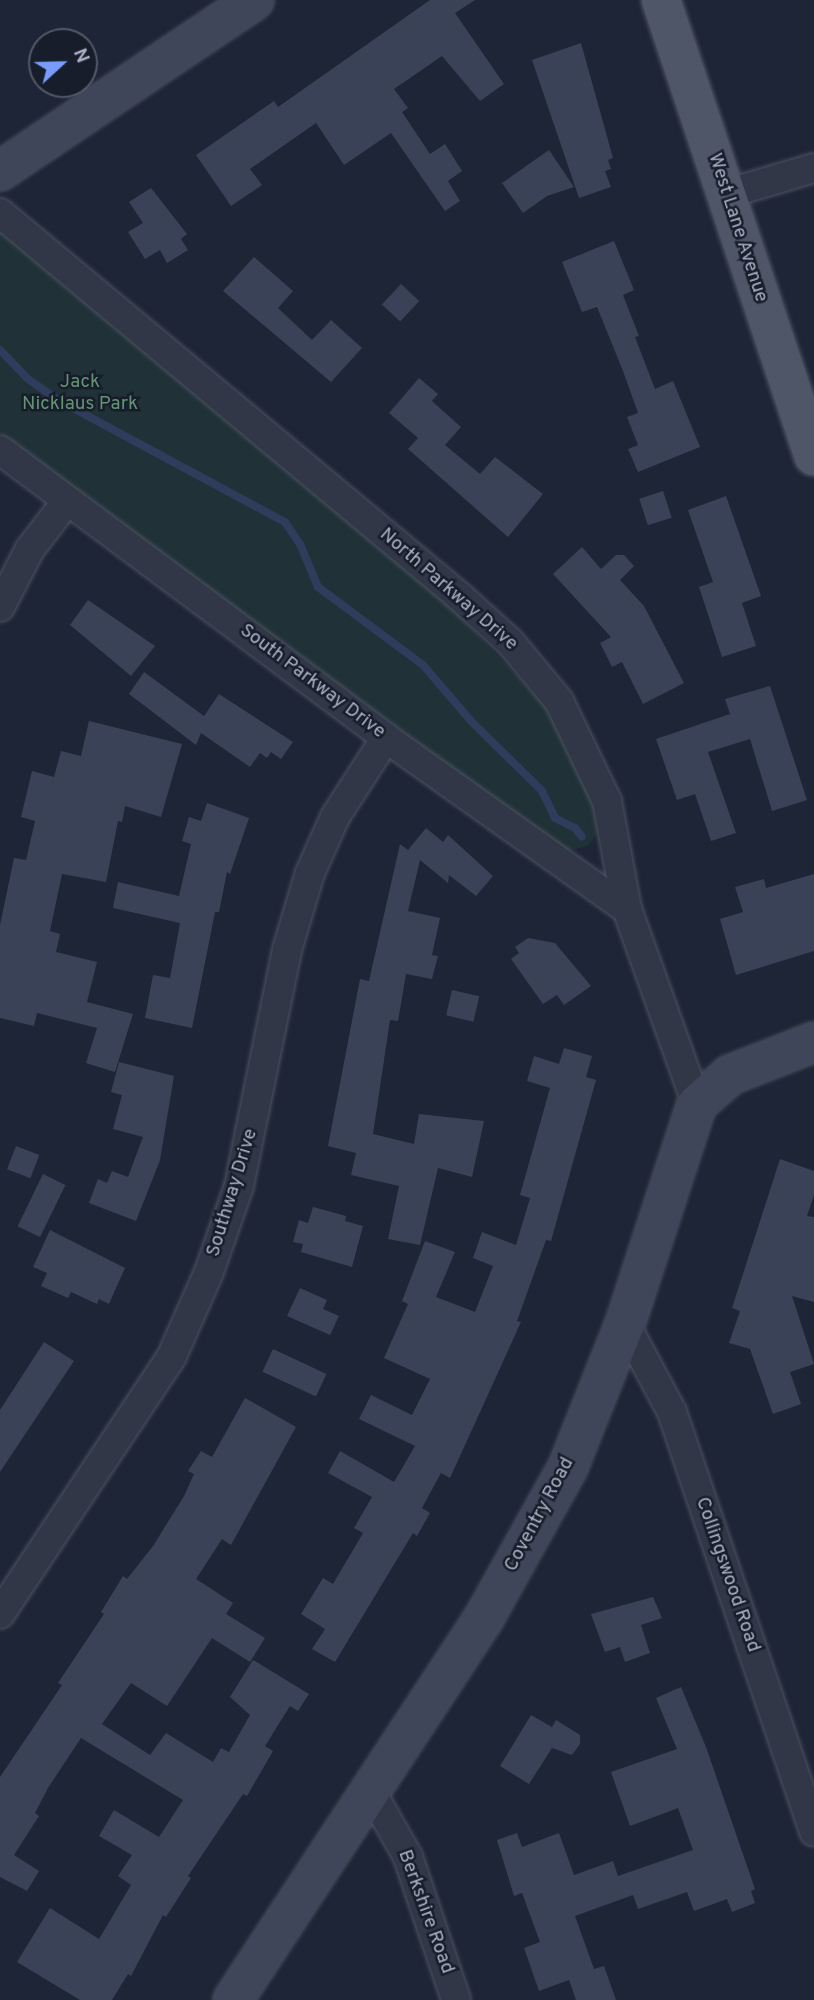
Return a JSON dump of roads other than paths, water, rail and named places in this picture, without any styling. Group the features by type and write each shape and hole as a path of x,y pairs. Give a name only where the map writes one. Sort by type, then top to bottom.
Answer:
{"main road":[{"name":"West Lane Avenue","path":"661,0 814,456"}],"street":[{"path":"0,171 254,0"},
{"path":"726,194 814,168"},
{"name":"North Parkway Drive","path":"0,213 510,642 559,701 586,747 607,801 627,909 697,1104"},
{"name":"South Parkway Drive","path":"0,450 386,738 627,909"},
{"path":"0,607 30,549 67,501"},
{"name":"Southway Drive","path":"0,1614 171,1358 209,1272 239,1186 262,1092 287,950 310,873 335,817 386,738"},
{"path":"697,1104 730,1075 814,1042"},
{"name":"Coventry Road","path":"233,2000 484,1618 568,1467 625,1324 697,1104"},
{"name":"Collingswood Road","path":"625,1324 672,1412 814,1832"},
{"name":"Berkshire Road","path":"370,1790 408,1857 456,2000"}],"waterway":[{"path":"0,350 28,379 58,400 285,522 300,544 318,587 423,665 471,721 542,791 555,818 575,828 582,837"}],"park label":[{"name":"Jack Nicklaus Park","path":"80,394"}]}
